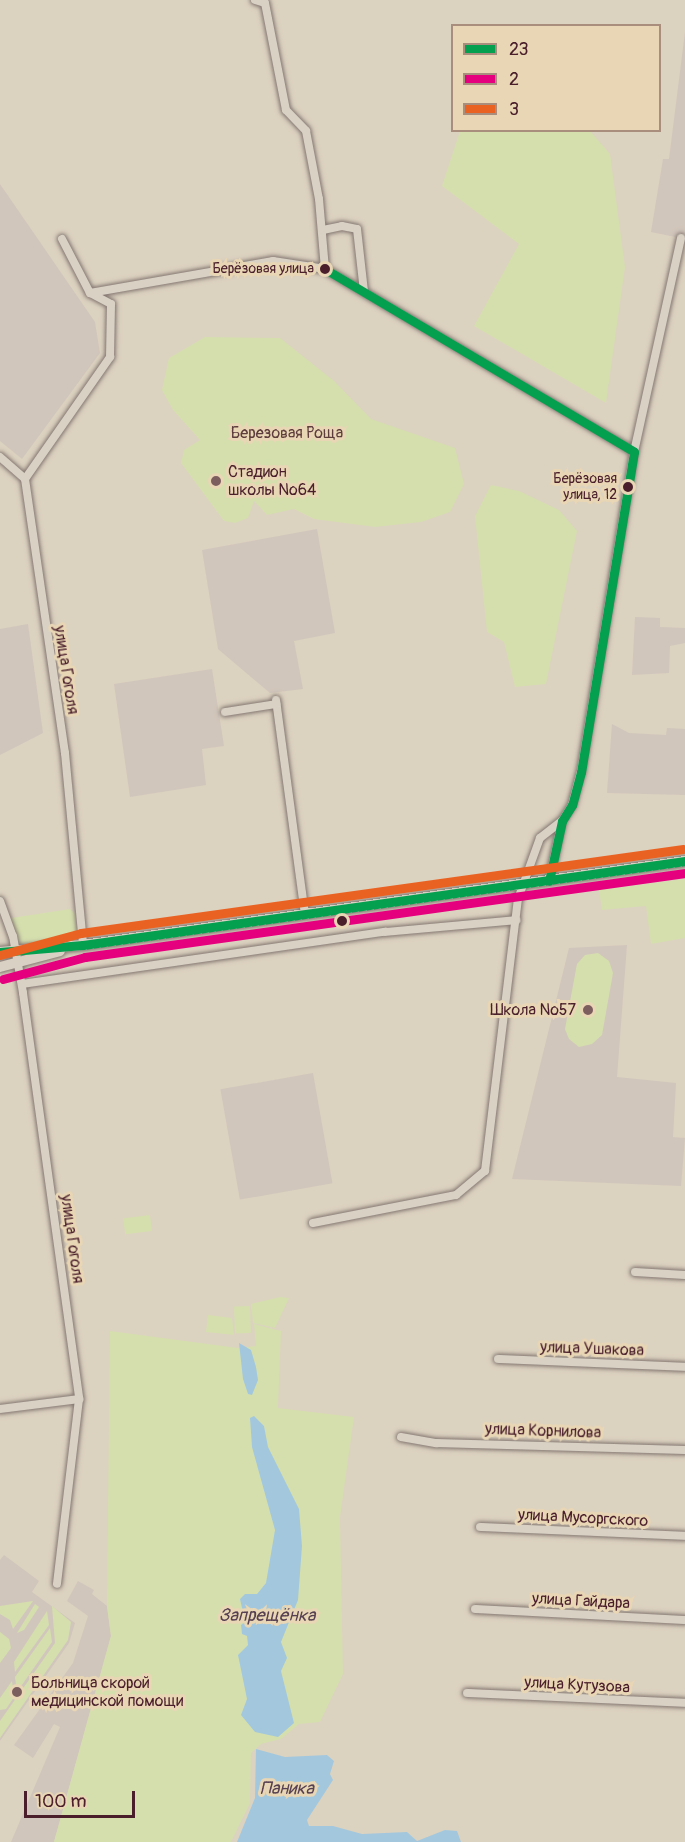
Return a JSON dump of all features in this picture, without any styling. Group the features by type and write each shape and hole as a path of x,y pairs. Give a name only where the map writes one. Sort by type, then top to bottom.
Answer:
{"main road":[{"path":"0,952 83,945 685,861"},
{"path":"0,967 83,945"}],"street":[{"path":"255,0 265,3 286,110 306,131 323,230 325,269"},
{"path":"323,230 342,226 357,229 364,291"},
{"path":"549,880 562,821 572,805 580,772 634,452 681,238"},
{"path":"0,457 25,479 110,357 111,304 90,293 62,239"},
{"path":"90,293 273,261 325,269 634,452"},
{"name":"улица Гоголя","path":"25,479 65,753 83,945"},
{"path":"225,712 276,702 305,914"},
{"path":"313,1223 456,1195 485,1171 516,920 523,884 532,865 540,838 562,821"},
{"name":"улица Гоголя","path":"0,901 1,916 15,949 22,984 79,1399 57,1584"},
{"path":"22,984 385,932 516,920"},
{"path":"634,1272 685,1275"},
{"name":"улица Ушакова","path":"498,1359 685,1367"},
{"path":"0,1409 79,1399"},
{"name":"улица Корнилова","path":"400,1437 436,1443 685,1450"},
{"name":"улица Мусоргского","path":"480,1527 685,1536"},
{"name":"улица Гайдара","path":"475,1609 685,1620"},
{"name":"улица Кутузова","path":"467,1693 685,1703"}],"shaded area":[{"path":"685,32 685,239 651,232 663,159 669,159"},
{"path":"0,184 95,322 100,353 22,459 0,441"},
{"path":"317,529 335,633 294,641 303,689 270,693 218,649 202,550"},
{"path":"635,617 660,618 660,627 685,628 685,643 670,646 669,673 632,675"},
{"path":"28,624 43,733 0,755 0,629"},
{"path":"212,669 224,746 202,749 206,785 130,797 114,684"},
{"path":"612,724 629,733 666,735 667,728 685,729 685,795 607,793"},
{"name":"Школа №57","path":"627,945 617,1077 676,1083 673,1137 685,1138 681,1186 512,1179 569,948"},
{"path":"313,1073 332,1183 240,1200 220,1089"},
{"name":"Больница скорой медицинской помощи","path":"4,1555 39,1581 32,1592 75,1623 69,1643 0,1741 0,1560"},
{"path":"78,1581 94,1590 92,1594 107,1606 111,1636 54,1842 11,1842 60,1727 54,1724 33,1758 14,1745 73,1663 88,1616 67,1601"}],"green space":[{"path":"460,132 591,132 610,154 625,267 606,403 474,326 519,244 442,186"},
{"name":"Березовая Роща","path":"205,337 280,338 334,381 371,419 455,448 464,484 450,512 421,522 375,527 314,519 294,509 267,515 254,501 248,518 235,523 224,521 181,463 184,450 200,440 173,410 162,390 169,358"},
{"path":"491,485 519,491 559,510 577,531 546,684 515,687 504,642 487,632 475,516"},
{"path":"685,879 685,938 651,944 646,906 602,910 599,890"},
{"path":"70,909 75,914 78,939 19,944 11,918"},
{"path":"598,953 609,961 613,973 602,1035 592,1044 579,1047 569,1039 565,1029 577,964 585,955"},
{"path":"150,1215 152,1231 125,1234 123,1218"},
{"path":"280,1297 289,1298 275,1328 253,1323 251,1304"},
{"path":"250,1306 251,1333 235,1334 234,1307"},
{"path":"208,1315 232,1318 234,1335 206,1332"},
{"path":"254,1324 281,1331 278,1408 354,1417 340,1517 343,1674 320,1722 299,1724 281,1739 261,1744 251,1753 250,1803 231,1842 54,1842 111,1636 107,1606 110,1331 238,1348 256,1346"},
{"path":"33,1601 13,1629 10,1620 0,1614 0,1606"},
{"path":"35,1604 39,1607 24,1630 17,1633"},
{"path":"52,1606 71,1622 68,1640 0,1738 0,1721 55,1643"},
{"path":"47,1611 49,1625 15,1672 14,1662"},
{"path":"50,1628 52,1642 17,1692 15,1677"},
{"path":"0,1632 9,1639 11,1648 0,1663"},
{"path":"12,1681 14,1697 6,1709 0,1710 0,1698"}],"water":[{"path":"239,1343 251,1350 256,1367 258,1380 252,1395 248,1394 243,1379"},
{"name":"Запрещёнка","path":"254,1416 264,1426 268,1447 299,1509 302,1546 298,1600 281,1642 287,1658 281,1671 294,1723 278,1737 255,1732 241,1715 247,1699 238,1655 248,1645 247,1636 242,1634 241,1625 245,1622 240,1599 245,1594 257,1594 266,1583 275,1530 252,1447 250,1418"},
{"name":"Паника","path":"256,1749 285,1757 327,1755 334,1761 330,1774 333,1780 307,1820 309,1826 333,1826 362,1834 407,1832 417,1841 445,1830 457,1831 461,1842 237,1842 255,1798"}],"transit line":[{"name":"23","path":"325,269 634,452 581,772 572,805 562,821 549,881"},
{"name":"3","path":"0,955 81,933 683,849"},
{"name":"23","path":"0,952 83,945 685,861"},
{"name":"2","path":"3,979 85,957 685,873"}],"place":[{"name":"Берёзовая улица","path":"325,269"},
{"name":"Стадион школы №64","path":"216,481"},
{"name":"Берёзовая улица, 12","path":"628,487"},
{"name":"Школа №57","path":"588,1010"},
{"name":"Больница скорой медицинской помощи","path":"17,1692"}]}
